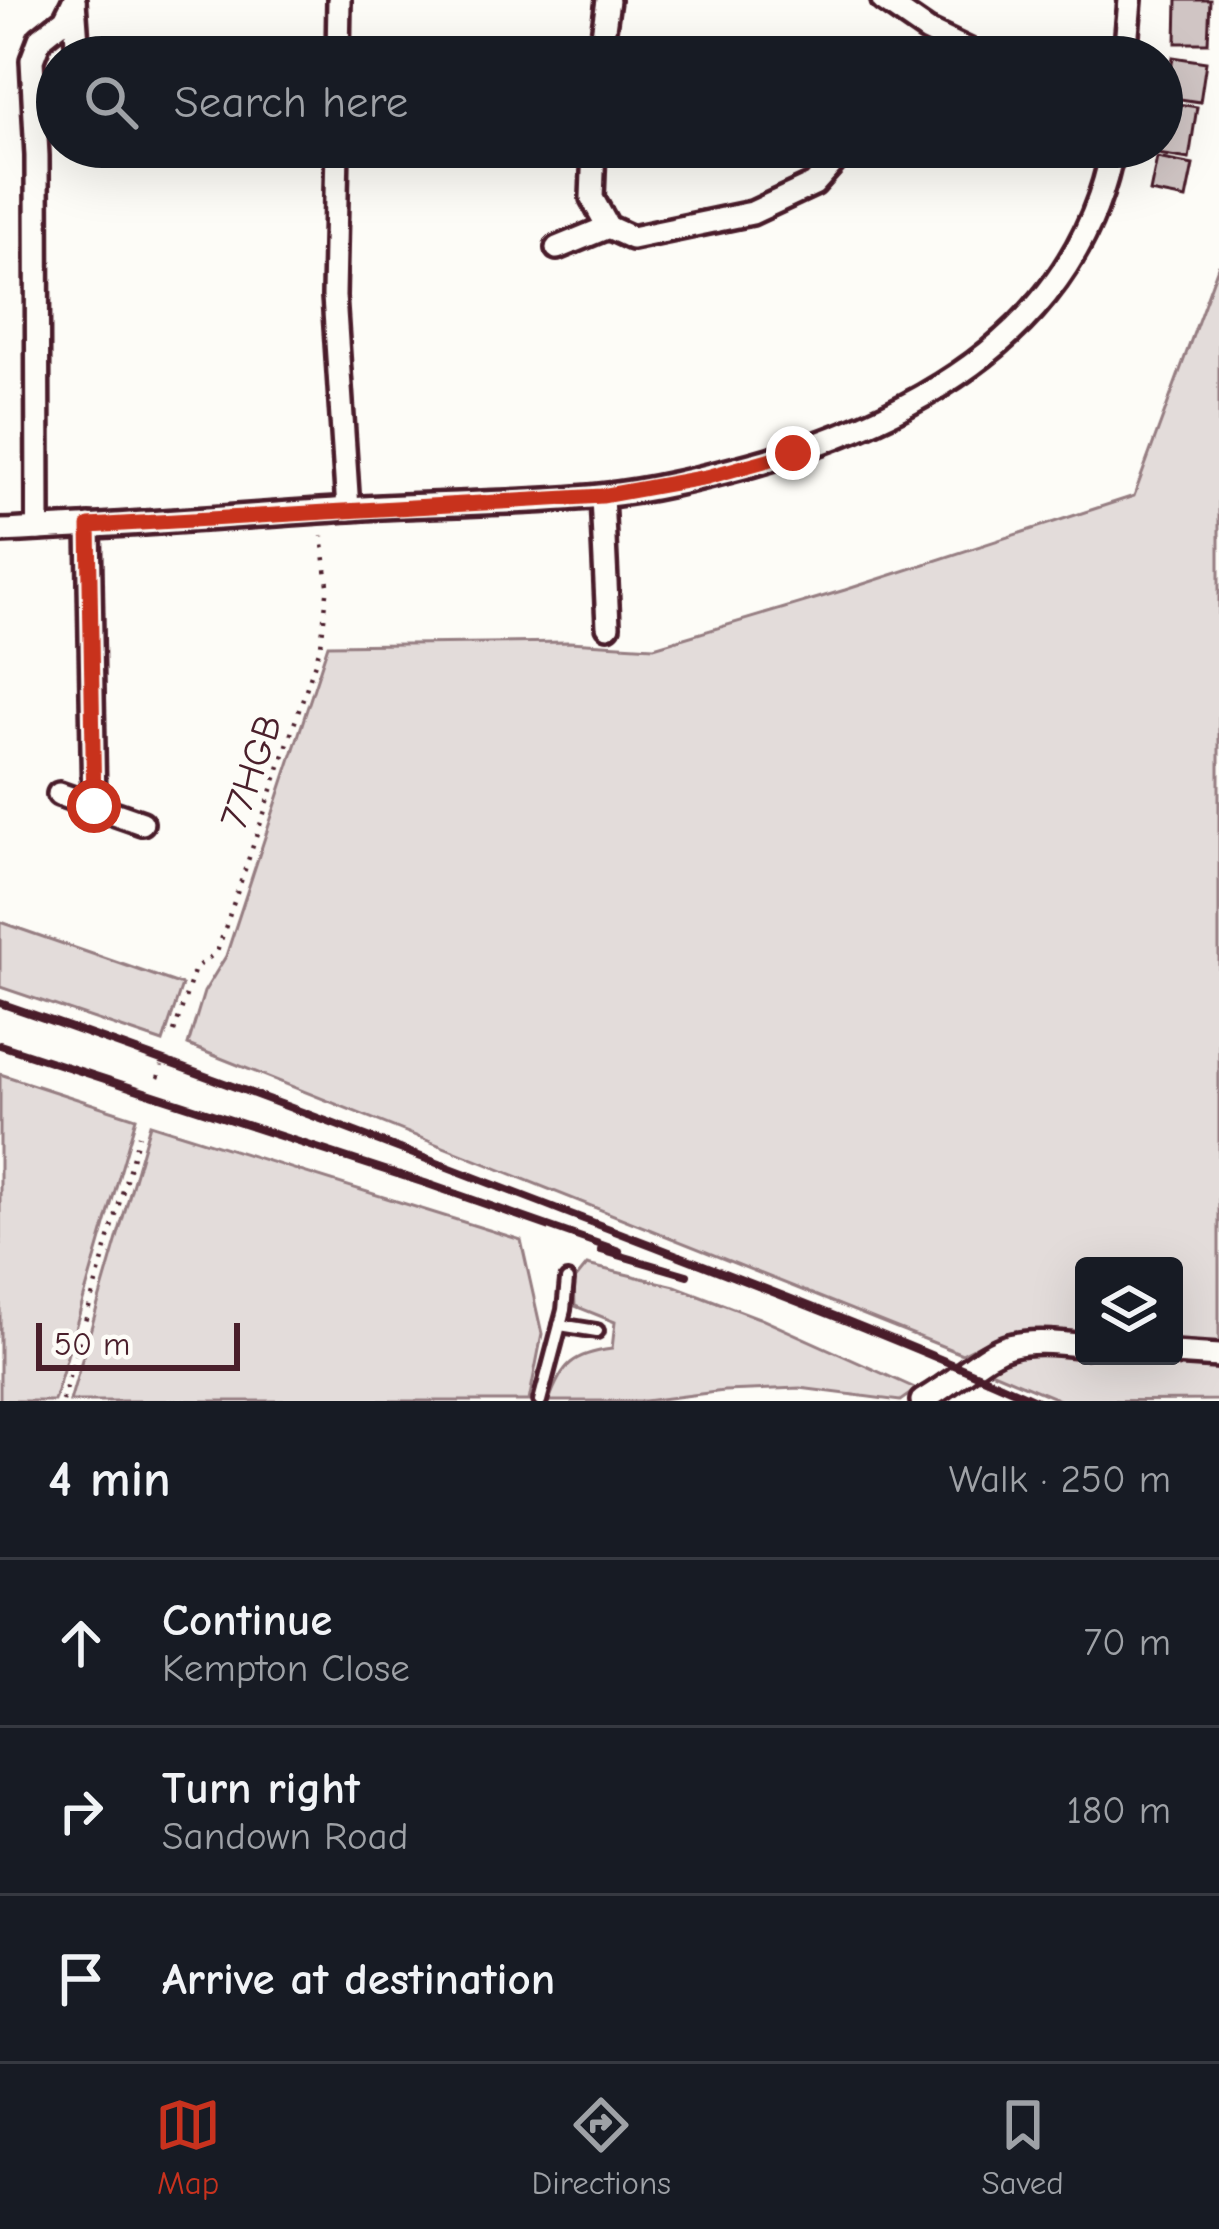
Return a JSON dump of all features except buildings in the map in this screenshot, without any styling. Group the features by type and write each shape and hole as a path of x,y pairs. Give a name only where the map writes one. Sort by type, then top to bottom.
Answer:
{"street":[{"path":"74,0 77,36"},
{"path":"44,36 65,20 74,0"},
{"path":"338,36 339,0"},
{"path":"603,36 608,0"},
{"path":"883,0 938,36"},
{"path":"1127,36 1130,0"},
{"path":"36,50 32,60 36,137"},
{"path":"37,168 38,529"},
{"path":"337,168 334,296 348,509"},
{"path":"593,168 592,198 608,227 632,238 752,213 814,184 828,168"},
{"path":"0,531 602,496 707,477 793,453 880,422 942,386 1008,336 1073,254 1096,208 1107,168"},
{"path":"557,248 608,227"},
{"path":"602,496 608,626"},
{"path":"89,526 94,806"},
{"path":"59,794 142,823"},
{"path":"922,1401 975,1361 1013,1343 1040,1340 1075,1345"},
{"path":"1183,1354 1219,1356"}],"lane":[{"path":"541,1401 567,1280"},
{"path":"560,1325 597,1331"}],"path":[{"name":"77HGB","path":"174,1032 195,968 217,952 321,644 328,585 320,512"},
{"path":"158,1078 162,1066"},
{"path":"62,1401 139,1136"}],"shaded area":[{"path":"1219,264 1219,1346 1183,1344 1183,1257 1075,1257 1075,1333 1021,1331 962,1354 188,1045 204,992 226,956 328,645 569,642 654,647 1134,496"},
{"path":"0,922 182,985 163,1042 0,987"},
{"path":"0,1074 136,1118 54,1401 0,1401"},
{"path":"150,1124 521,1240 542,1334 529,1401 70,1401"},
{"path":"587,1265 675,1286 917,1389 900,1401 800,1388 645,1401 549,1401 571,1363 612,1349 615,1322 575,1306 574,1281"},
{"path":"1036,1350 1075,1354 1075,1365 1219,1368 1219,1400 1062,1401 988,1370 1001,1360"}],"railway":[{"path":"0,1003 589,1221 870,1330 1037,1401"},
{"path":"0,1045 619,1251"},
{"path":"601,1250 687,1275"}],"route":[{"path":"94,806 89,526 602,496 707,477 793,453"}]}
